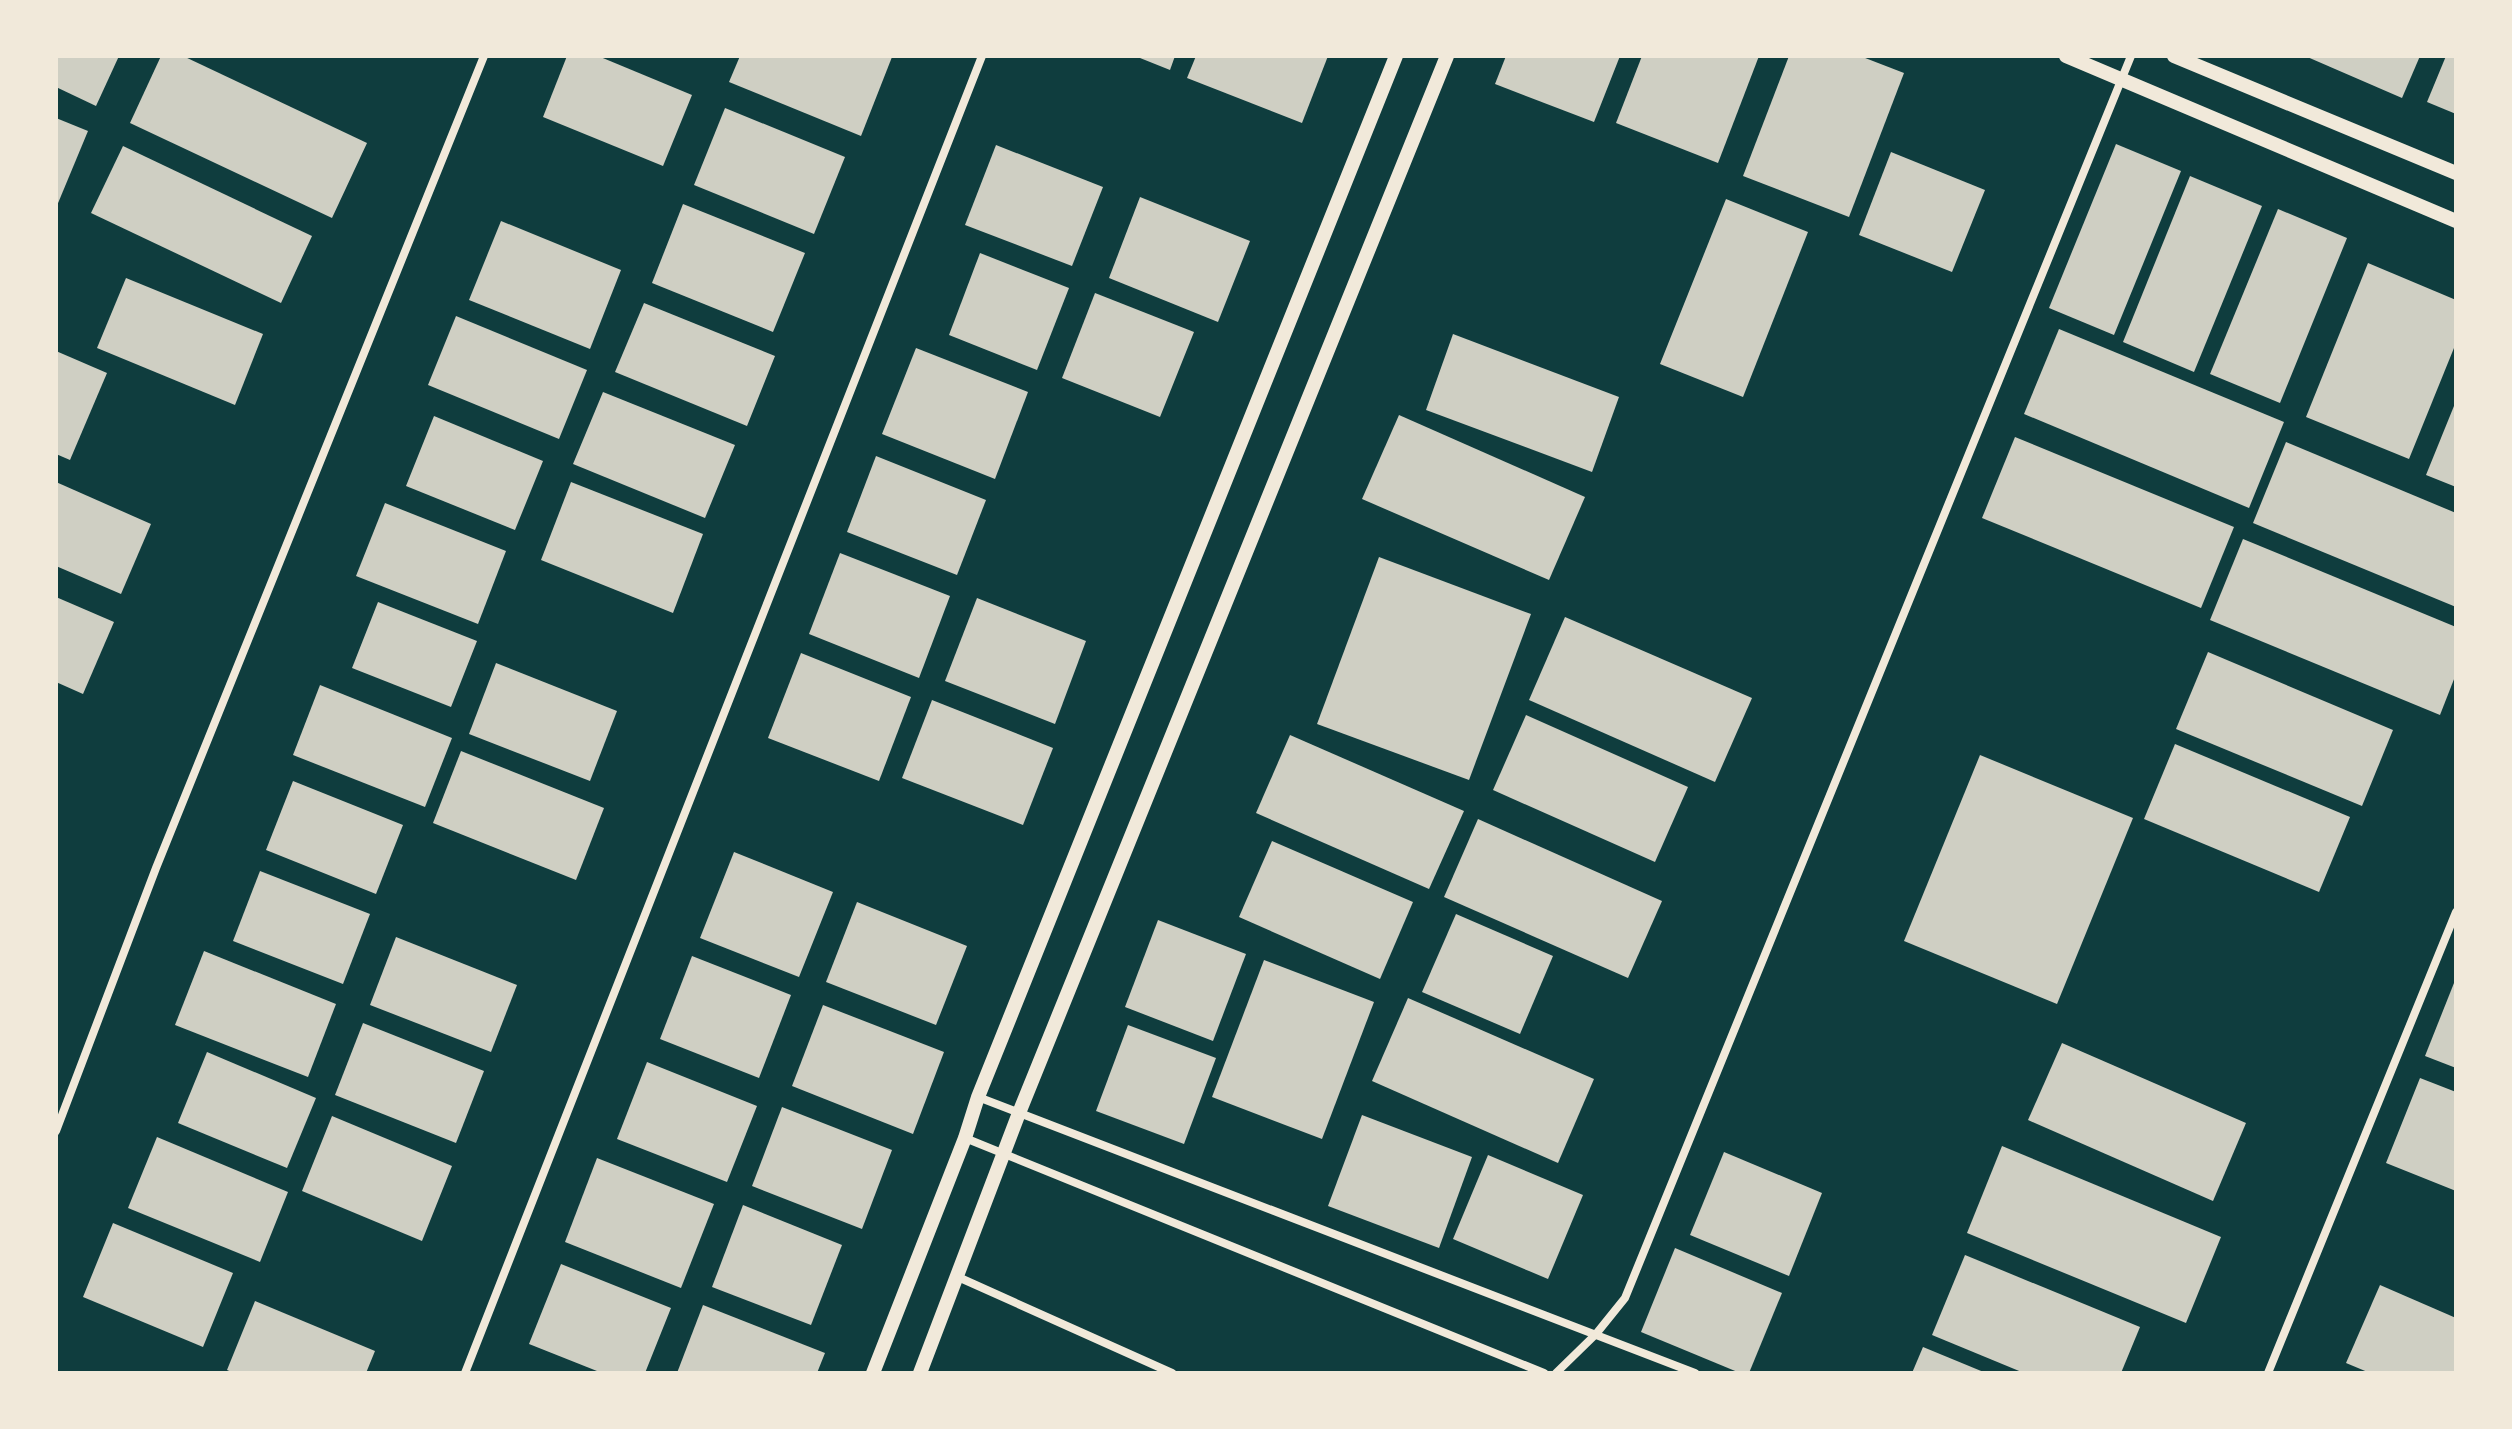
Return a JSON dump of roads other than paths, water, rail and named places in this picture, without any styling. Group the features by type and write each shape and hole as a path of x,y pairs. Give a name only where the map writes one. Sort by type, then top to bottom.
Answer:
{"street":[{"path":"56,1131 156,868 484,56"},
{"path":"465,1373 982,56"},
{"path":"873,1373 965,1138 978,1097 1396,56"},
{"path":"920,1373 1019,1113 1447,56"},
{"path":"2066,56 2456,221"},
{"path":"1556,1373 1596,1334 1625,1298 2131,56"},
{"path":"2174,56 2456,173"},
{"path":"2268,1373 2456,912"},
{"path":"978,1097 1695,1373"},
{"path":"965,1138 1544,1373"},
{"path":"958,1277 1172,1373"}]}
